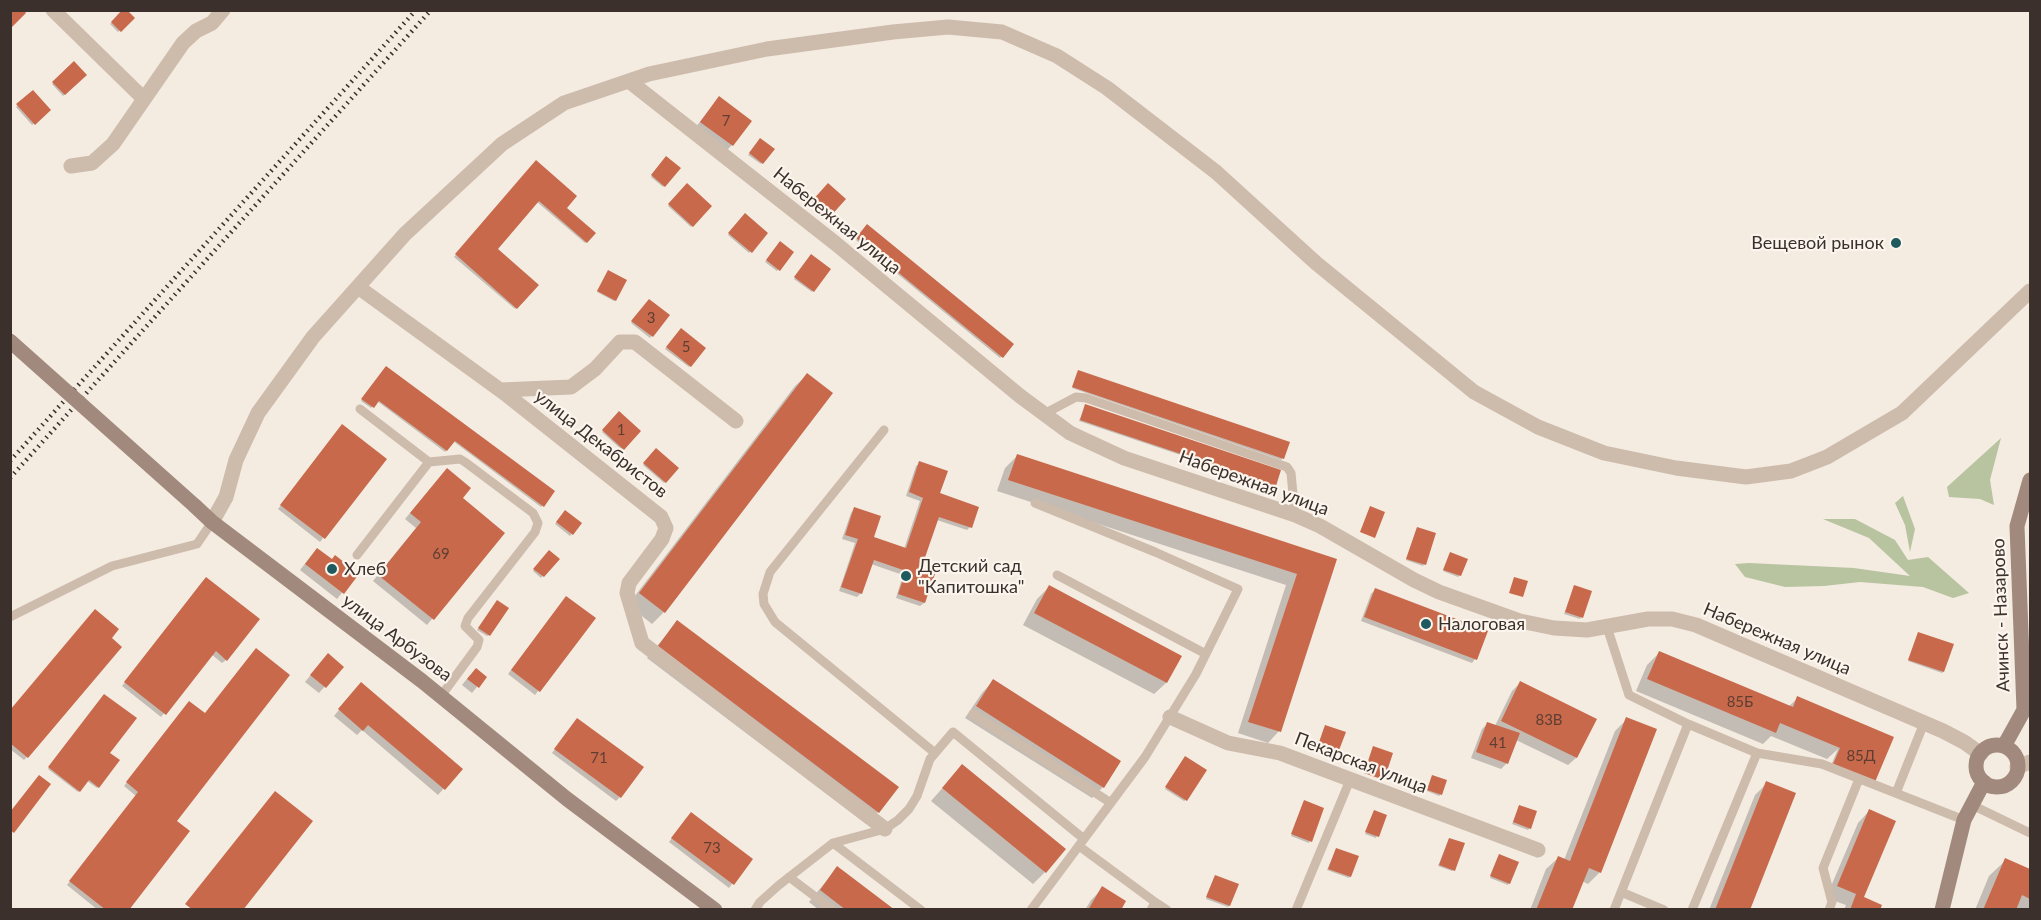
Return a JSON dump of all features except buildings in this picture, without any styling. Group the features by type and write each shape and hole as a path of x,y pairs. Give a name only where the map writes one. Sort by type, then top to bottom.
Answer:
{"street":[{"path":"53,10 144,99"},
{"path":"72,166 92,163 113,144 183,43 196,31 212,23 223,10"},
{"path":"212,522 226,497 236,460 258,413 313,338 405,234 502,144 564,103 648,74 767,49 893,32 948,27 1002,32 1057,56 1107,87 1216,171 1316,263 1474,392 1538,427 1604,453 1676,468 1746,477 1791,471 1827,457 1902,412 2031,291"},
{"name":"Набережная улица","path":"628,81 835,243 1070,433 1124,458 1295,515 1347,540 1423,584 1520,621 1565,629 1587,630 1648,619 1672,619 1696,625 1924,723 1964,742 1981,754"},
{"name":"улица Декабристов","path":"358,287 501,390 661,517 666,528 662,539 629,583 627,592 642,644 885,829"},
{"name":"улица Арбузова","path":"10,341 212,522 441,696 567,799 715,909"},
{"path":"501,390 571,387 595,369 620,342 635,342 736,421"},
{"name":"Ачинск - Назарово","path":"2004,746 2024,710 2017,526 2031,480"},
{"name":"Пекарская улица","path":"1170,717 1228,743 1280,753 1538,850"},
{"path":"2004,746 2024,764 2006,786 1990,787 1977,776 1976,759 1987,747 2004,746"},
{"path":"1942,909 1964,820 1984,782"}],"lane":[{"path":"1044,414 1076,397 1086,398 1287,467 1291,473 1295,515"},
{"path":"360,409 429,462 460,459 465,462 532,513 538,523 536,532 468,618 465,626 479,640 477,647 441,696"},
{"path":"884,429 771,572 765,582 764,603 775,622 935,753"},
{"path":"357,555 429,462"},
{"path":"1032,909 1145,757 1196,674 1238,589 1035,503"},
{"path":"10,617 112,566 197,544 212,522"},
{"path":"1057,575 1206,654"},
{"path":"1607,627 1629,695 1757,753 1822,764 1964,820"},
{"path":"974,714 1111,803"},
{"path":"1614,909 1688,723"},
{"path":"1896,793 1924,723"},
{"path":"755,909 789,877 833,843 885,829 898,820 909,809 922,783 930,759 953,732 1153,906 1167,909"},
{"path":"1692,909 1757,753"},
{"path":"1829,909 1832,902 1823,868 1859,778"},
{"path":"1296,909 1350,780"},
{"path":"1972,805 2031,833"},
{"path":"833,843 921,909"},
{"path":"789,877 833,909"},
{"path":"1621,892 1664,909"}],"green space":[{"path":"2001,438 1990,480 1994,505 1980,499 1949,497 1947,487"},
{"path":"1903,496 1915,529 1910,552 1905,525 1895,503"},
{"path":"1823,519 1855,519 1895,540 1908,560 1928,557 1969,593 1953,598 1923,587 1860,582 1785,587 1745,577 1735,564 1854,568 1910,576 1869,538"}],"railway":[{"path":"10,461 416,10"},
{"path":"10,478 431,10"}],"place":[{"name":"Вещевой рынок","path":"1896,243"},
{"name":"Хлеб","path":"332,569"},
{"name":"Детский сад \"Капитошка\"","path":"906,576"},
{"name":"Налоговая","path":"1426,624"}]}
